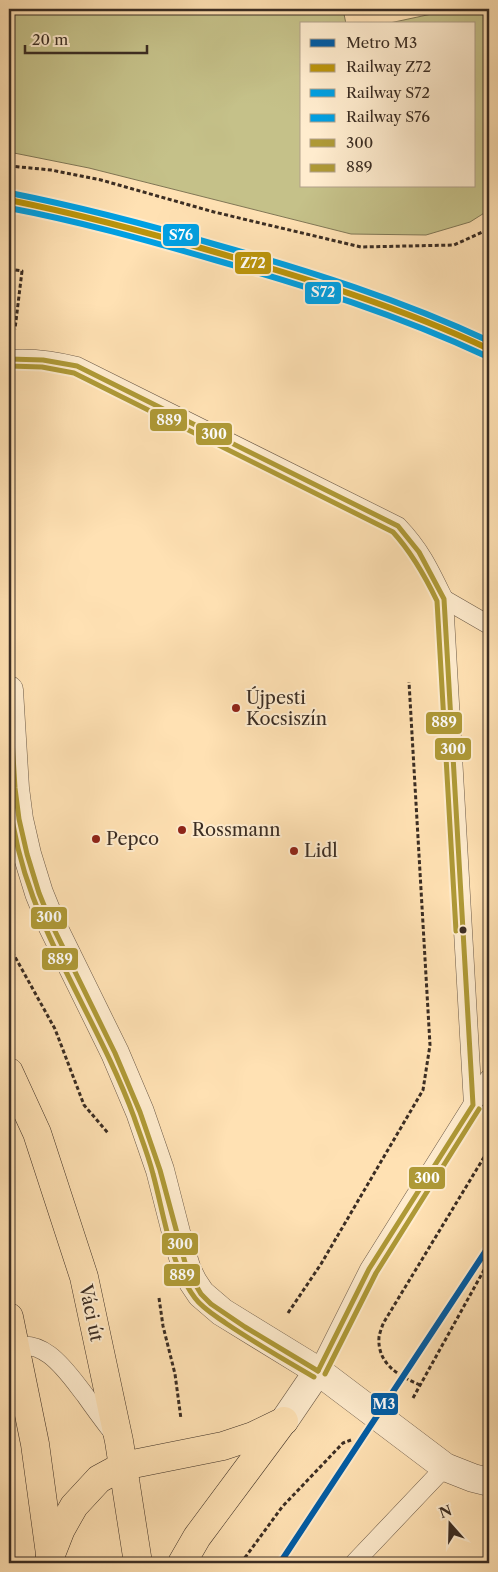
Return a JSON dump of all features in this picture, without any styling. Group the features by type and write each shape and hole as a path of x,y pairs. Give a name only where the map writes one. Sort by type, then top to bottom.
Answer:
{"main road":[{"name":"Váci út","path":"9,1072 37,1133 84,1277 121,1453 138,1563"},
{"path":"9,1317 12,1347 35,1444 50,1560"},
{"path":"50,1560 61,1530 74,1506 121,1453 186,1454 223,1446 253,1436 284,1421"},
{"path":"182,1563 197,1537 284,1421"}],"street":[{"path":"9,690 15,788 19,819 39,893 52,926 118,1060 140,1112 157,1160 178,1244 190,1276 211,1304 318,1371 445,1467 489,1482"},
{"path":"284,1421 318,1371"}],"lane":[{"path":"9,359 51,360 77,366 398,526 413,541 423,556 444,599 473,1105"},
{"path":"444,599 489,625"},
{"path":"318,1371 369,1269 489,1078"},
{"path":"12,1347 35,1347 58,1361 121,1453"},
{"path":"354,1563 445,1467"}],"path":[{"path":"9,166 51,170 102,180 214,212 361,247 454,245 489,229"},
{"path":"9,269 22,271 15,337"},
{"path":"269,1341 321,1264 423,1090 430,1045 409,682"},
{"path":"9,946 55,1028 84,1105 109,1134"},
{"path":"420,1385 399,1376 391,1368 381,1354 379,1337 384,1322 489,1150"},
{"path":"241,1563 282,1507 343,1443 386,1423 411,1404 489,1261"},
{"path":"159,1297 163,1326 175,1374 186,1454"}],"shaded area":[{"path":"9,9 343,9 346,22 300,22 300,188 476,188 476,22 394,22 455,9 489,9 489,210 470,222 426,235 351,234 89,168 9,152"}],"metro line":[{"name":"M3","path":"280,1563 489,1246"}],"rail line":[{"name":"S76","path":"10,193 140,223 286,265 389,299 489,341"},
{"name":"Z72","path":"9,200 138,230 285,273 388,307 489,349"},
{"name":"S72","path":"9,208 112,231 284,280 386,314 486,356"}],"transit line":[{"name":"300","path":"9,359 43,360 77,366 398,526 419,552 444,599 473,1105 369,1269 318,1371"},
{"name":"889","path":"9,366 42,367 74,373 393,532 400,540 418,565 437,601 456,931"},
{"name":"300","path":"9,690 15,788 19,819 27,854 39,893 52,925 115,1053 140,1112 160,1170 187,1270 201,1294 211,1304 318,1371"},
{"name":"889","path":"9,798 18,848 33,897 44,925 123,1089 151,1167 169,1239 186,1285 198,1302 210,1312 248,1338 314,1377"},
{"name":"889","path":"325,1374 376,1273 479,1109"}],"place":[{"name":"Újpesti Kocsiszín","path":"236,708"},
{"name":"Rossmann","path":"182,830"},
{"name":"Pepco","path":"96,839"},
{"name":"Lidl","path":"294,851"}]}
